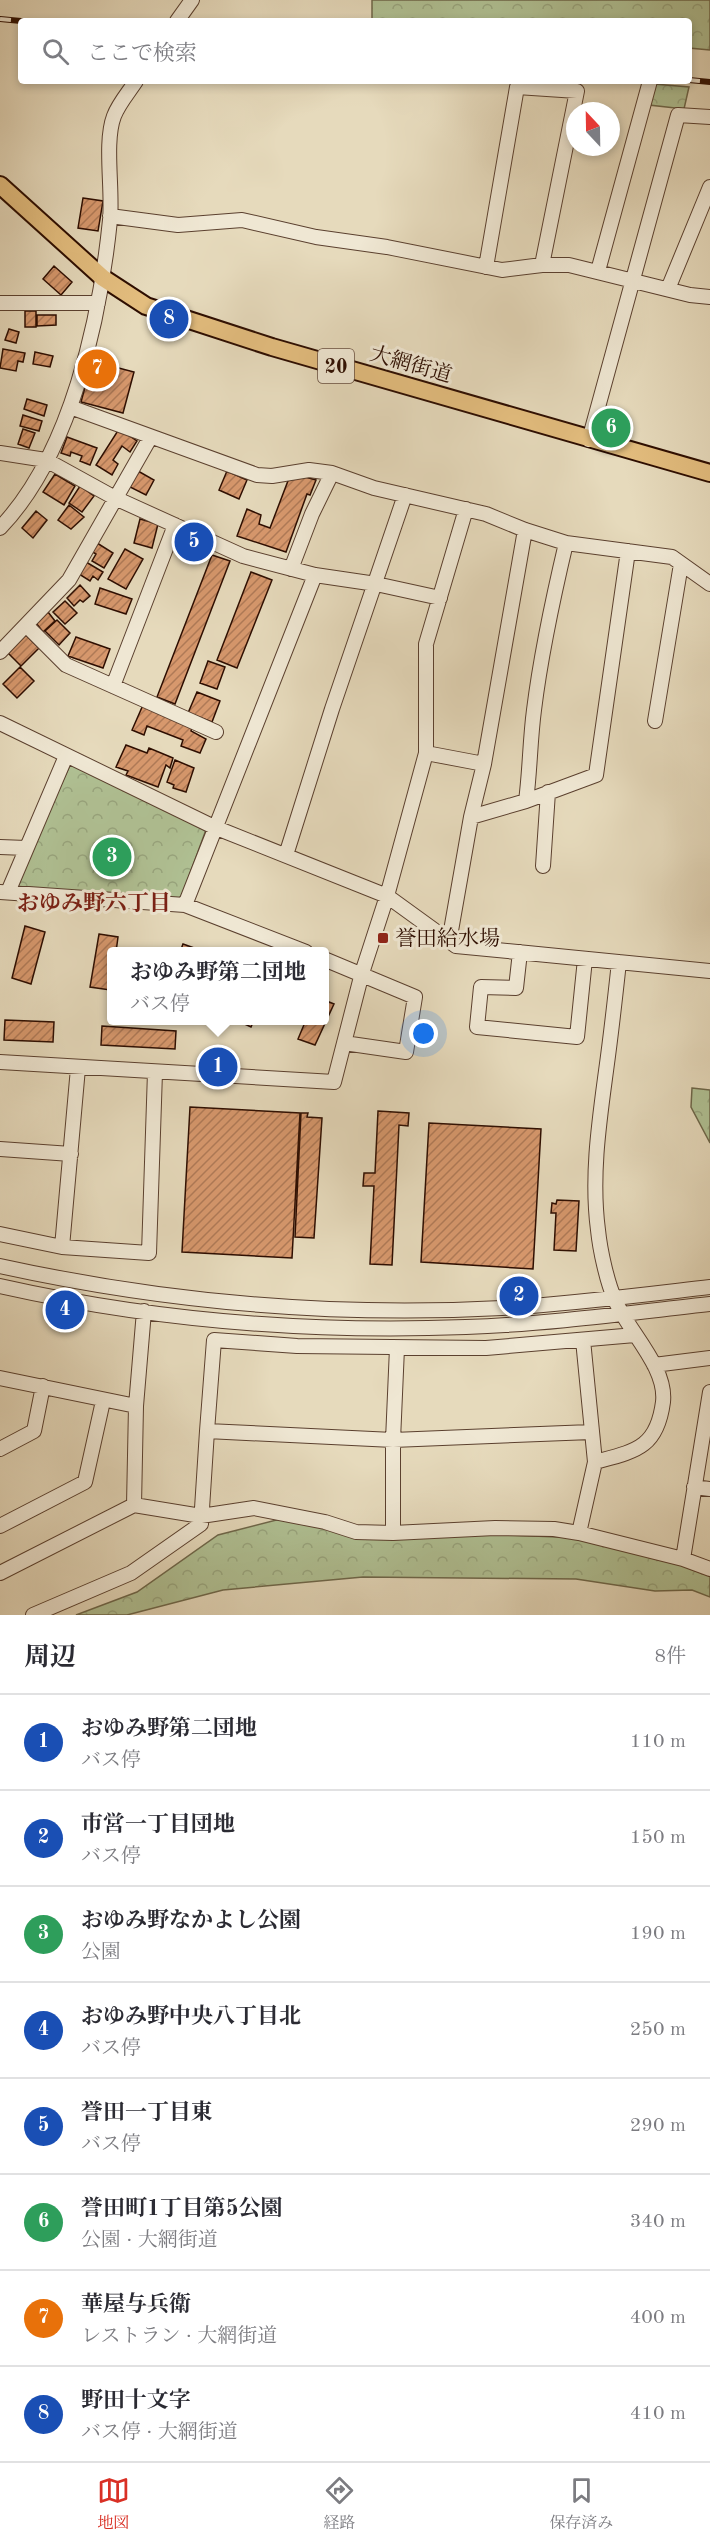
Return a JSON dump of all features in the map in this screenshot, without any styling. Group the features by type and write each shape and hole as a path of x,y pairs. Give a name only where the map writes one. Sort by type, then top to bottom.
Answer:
{"main road":[{"name":"大網街道","path":"0,185 103,278 146,306 273,347 589,440 710,473"}],"street":[{"path":"179,18 192,0"},
{"path":"0,528 26,496 60,435 70,407 103,278 110,216 111,129 120,106 134,84"},
{"path":"598,271 649,84"},
{"path":"486,267 517,87 577,91 542,265"},
{"path":"589,440 678,115 710,117"},
{"path":"668,289 710,187"},
{"path":"110,216 178,225 242,220 316,237 387,247 502,270 542,265 568,265 710,297"},
{"path":"0,303 98,303"},
{"path":"70,407 256,475 272,477 309,470 332,473 374,488 486,514 566,543 672,557 710,584"},
{"path":"0,652 69,580 150,438"},
{"path":"0,453 46,460 115,498 243,556 315,575 376,584 440,598"},
{"path":"291,569 312,514 332,473"},
{"path":"286,855 332,709 405,495"},
{"path":"0,1062 334,1082 362,973 387,896 426,753 426,644 466,509"},
{"path":"113,686 175,525"},
{"path":"449,942 471,817 484,764 525,530"},
{"path":"526,801 534,711 548,618 566,543"},
{"path":"471,817 526,801 596,775 628,551"},
{"path":"655,721 681,564"},
{"path":"185,905 315,575"},
{"path":"26,626 66,665 216,732"},
{"path":"2,729 66,756 214,827 387,896 456,946 710,971"},
{"path":"426,753 484,764"},
{"path":"66,756 4,892 185,905 295,947"},
{"path":"543,866 548,792"},
{"path":"0,847 26,848"},
{"path":"520,952 516,988 481,987 477,1027 577,1037 585,959"},
{"path":"329,961 415,997 406,1052 344,1043"},
{"path":"595,1462 639,1448 652,1438 663,1400 662,1388 654,1365 621,1314 614,1298 598,1231 596,1206 598,1118 619,963"},
{"path":"62,1247 78,1068"},
{"path":"0,1234 62,1247 149,1253 155,1072"},
{"path":"0,1149 71,1154"},
{"path":"0,1266 145,1294 304,1307 389,1310 501,1308 710,1287"},
{"path":"0,1286 144,1311 264,1323 390,1327 465,1327 710,1304"},
{"path":"134,1505 136,1406 144,1311"},
{"path":"33,1615 130,1574 201,1524 214,1340 297,1346 486,1348 635,1335"},
{"path":"579,1533 595,1462 583,1340"},
{"path":"393,1533 393,1440 397,1348"},
{"path":"654,1365 710,1358"},
{"path":"0,1378 136,1406"},
{"path":"0,1449 34,1431 43,1386"},
{"path":"683,1559 710,1392"},
{"path":"0,1526 85,1482 103,1401"},
{"path":"207,1431 393,1440 591,1432"},
{"path":"694,1487 710,1489"},
{"path":"0,1572 134,1505 201,1516 254,1508 325,1522 356,1532 393,1533 495,1528 554,1529 683,1559 710,1569"}],"green space":[{"path":"372,0 710,0 710,50 692,48 692,18 372,18"},
{"path":"654,84 689,87 684,109 649,105"},
{"path":"599,417 626,425 622,441 597,435"},
{"path":"72,761 207,827 180,901 14,886"},
{"path":"692,1088 710,1090 710,1143 691,1107"},
{"path":"288,1517 348,1535 459,1533 606,1539 710,1570 710,1597 692,1590 655,1591 576,1579 363,1577 223,1590 127,1615 76,1615 137,1592 218,1535"}],"building":[{"path":"83,198 103,201 98,231 78,228"},
{"path":"54,266 72,282 61,295 43,279"},
{"path":"25,311 36,311 36,327 25,327"},
{"path":"37,315 56,315 56,325 37,326"},
{"path":"9,329 19,332 16,343 5,340"},
{"path":"3,349 25,353 23,362 18,361 16,371 0,368"},
{"path":"35,352 53,356 50,367 33,364"},
{"path":"92,361 134,372 123,413 81,402"},
{"path":"27,399 47,405 44,416 24,409"},
{"path":"23,415 42,421 39,431 20,426"},
{"path":"23,429 35,433 29,448 18,444"},
{"path":"119,429 137,441 130,452 122,446 113,460 118,464 112,475 96,465"},
{"path":"67,437 97,448 90,465 80,461 82,456 71,452 70,456 61,453"},
{"path":"138,471 154,480 146,495 130,487"},
{"path":"227,471 247,480 239,499 219,490"},
{"path":"291,473 316,480 310,495 307,494 286,552 237,536 247,509 261,515 259,524 270,528"},
{"path":"55,474 75,486 64,505 43,492"},
{"path":"80,486 94,496 82,512 69,503"},
{"path":"69,505 84,517 71,529 58,520"},
{"path":"36,511 47,520 33,538 22,528"},
{"path":"140,519 158,524 152,548 134,543"},
{"path":"97,543 113,553 104,568 92,561 96,554 91,551"},
{"path":"125,549 143,559 126,589 108,579"},
{"path":"212,555 230,561 175,704 157,697"},
{"path":"86,562 103,572 98,580 93,576 90,581 79,574"},
{"path":"251,572 272,580 237,668 217,660"},
{"path":"80,585 90,596 83,602 80,600 74,606 67,598"},
{"path":"100,588 132,599 126,614 95,604"},
{"path":"65,601 77,613 65,624 53,612"},
{"path":"48,612 55,621 43,632 36,623"},
{"path":"57,620 70,633 59,645 45,631"},
{"path":"24,633 39,648 21,666 6,651"},
{"path":"76,637 110,649 103,668 68,656"},
{"path":"208,661 225,667 217,689 200,683"},
{"path":"20,667 34,681 17,698 3,684"},
{"path":"197,692 220,701 212,722 188,713"},
{"path":"143,705 192,728 191,731 206,739 200,753 181,746 183,740 147,726 144,735 132,730"},
{"path":"126,745 147,753 149,748 173,758 170,768 166,765 158,787 126,775 128,771 116,767"},
{"path":"175,760 194,768 186,792 173,788 174,785 167,782"},
{"path":"25,926 45,932 31,984 12,978"},
{"path":"99,934 118,937 117,947 107,947 107,990 90,987"},
{"path":"329,1002 334,1004 329,1015"},
{"path":"5,1020 54,1022 53,1042 4,1040"},
{"path":"304,1025 324,1025 315,1045 298,1039"},
{"path":"102,1026 176,1031 175,1049 101,1045"},
{"path":"190,1107 300,1113 292,1258 182,1252"},
{"path":"378,1111 409,1113 408,1126 399,1125 392,1265 370,1264 374,1186 363,1186 364,1173 375,1173"},
{"path":"301,1113 308,1113 307,1117 322,1118 314,1238 295,1237"},
{"path":"429,1123 541,1129 533,1269 421,1262"},
{"path":"557,1200 579,1201 576,1251 554,1250 556,1213 551,1213 552,1203 556,1204"}],"railway":[{"path":"0,19 18,21"},
{"path":"692,80 710,82"}],"place":[{"name":"野田十文字","path":"169,319"},
{"name":"華屋与兵衛","path":"97,369"},
{"name":"誉田町1丁目第5公園","path":"611,428"},
{"name":"誉田一丁目東","path":"194,542"},
{"name":"おゆみ野なかよし公園","path":"112,857"},
{"name":"誉田給水場","path":"383,938"},
{"name":"おゆみ野第二団地","path":"218,1067"},
{"name":"市営一丁目団地","path":"519,1296"},
{"name":"おゆみ野中央八丁目北","path":"65,1310"}],"district":[{"name":"おゆみ野六丁目","path":"94,902"}]}
